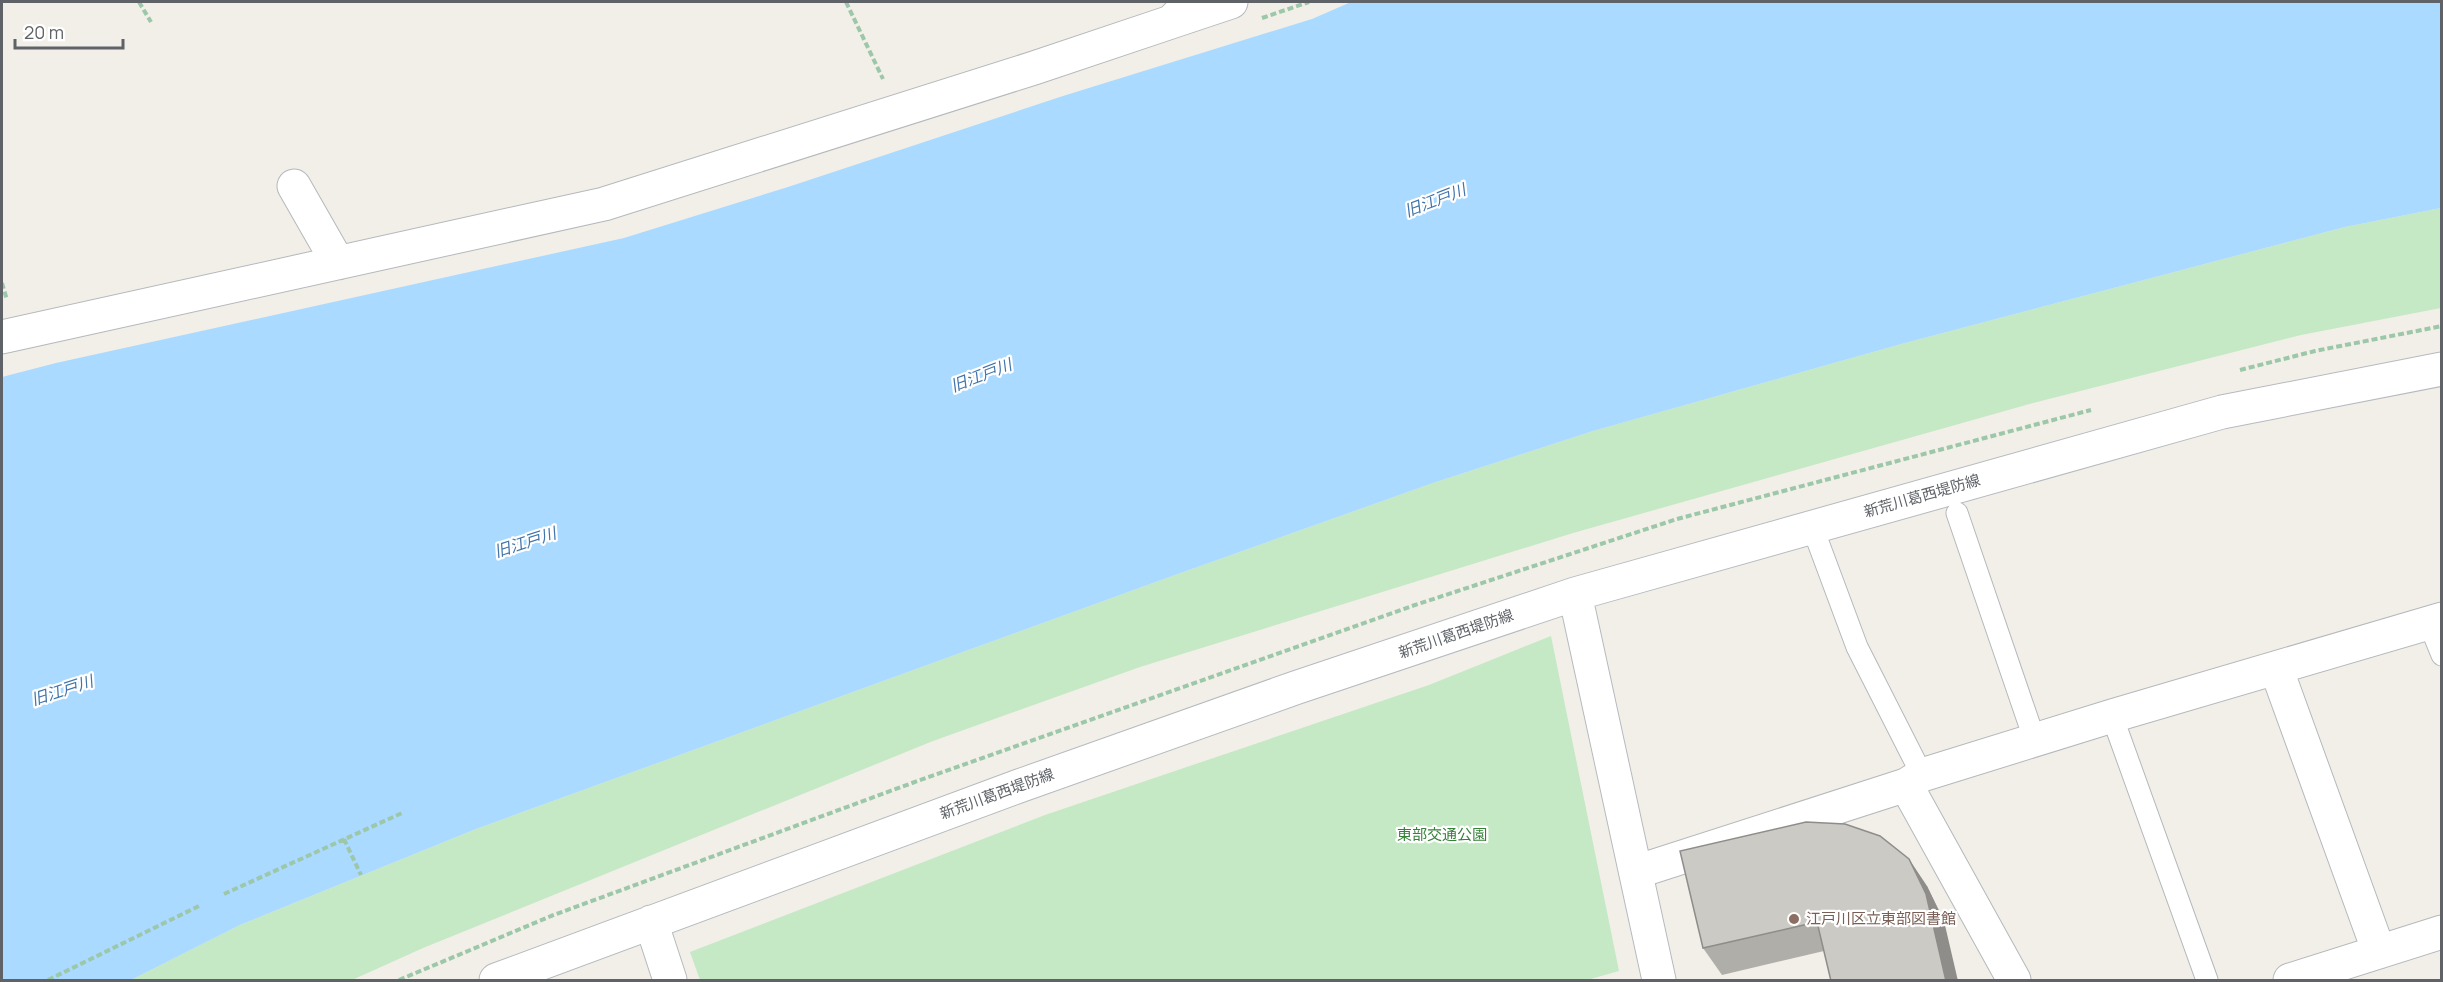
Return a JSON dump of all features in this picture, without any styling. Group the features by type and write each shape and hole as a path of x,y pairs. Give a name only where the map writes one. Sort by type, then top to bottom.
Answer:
{"street":[{"path":"2,338 604,204 1034,69 1181,12 1231,2"},
{"path":"294,186 338,263"},
{"name":"新荒川葛西堤防線","path":"496,981 1019,786 1295,688 1575,594 2222,412 2442,369"},
{"path":"1575,594 1659,981"},
{"path":"1636,872 2112,716 2435,621"},
{"path":"2276,668 2379,952"},
{"path":"1914,780 2014,981"},
{"path":"651,922 670,981"},
{"path":"2290,981 2442,932"}],"lane":[{"path":"1957,513 2035,741"},
{"path":"1812,526 1857,647 1914,780"},
{"path":"2435,621 2442,655"},
{"path":"2112,716 2207,981"}],"path":[{"path":"139,2 151,22"},
{"path":"846,2 887,89"},
{"path":"224,894 402,813"},
{"path":"344,839 361,875"},
{"path":"48,981 201,905"}],"green space":[{"path":"2441,208 2441,308 2301,335 2033,403 1573,533 1140,667 933,741 423,948 352,980 131,980 240,925 476,829 1433,483 1593,431 1905,343 2345,227"},
{"name":"東部交通公園","path":"1551,636 1619,971 1587,980 700,980 690,952 1045,815 1429,685"}],"water":[{"name":"旧江戸川","path":"1351,2 2441,2 2441,208 2345,227 1905,343 1593,431 1433,483 476,829 240,925 131,980 2,980 2,377 56,363 624,238 788,187 1063,96 1312,19"}],"building":[{"path":"1806,822 1845,824 1880,836 1909,859 1926,894 1946,981 1831,981 1817,922 1703,948 1680,851"}],"place":[{"name":"江戸川区立東部図書館","path":"1794,919"}]}
